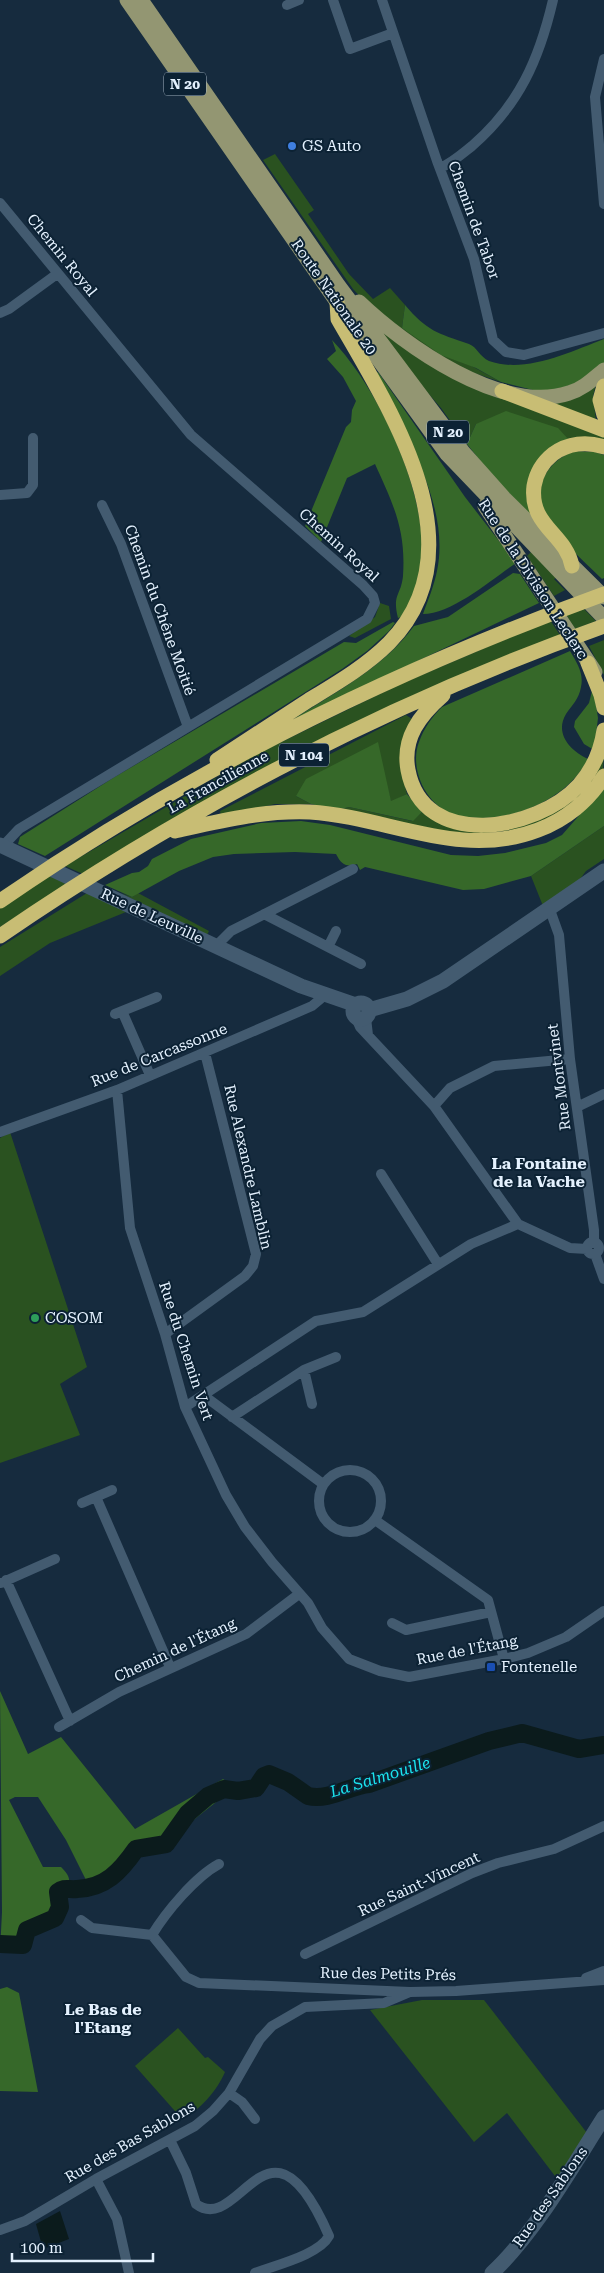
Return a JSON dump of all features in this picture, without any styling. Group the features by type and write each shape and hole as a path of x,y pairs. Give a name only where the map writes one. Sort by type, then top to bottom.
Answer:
{"highway":[{"path":"148,807 166,793 369,660 389,643 406,623 422,593 428,567 430,542 425,506 391,415 338,319 337,302"},
{"path":"604,386 600,400 604,415"},
{"path":"502,391 604,430"},
{"path":"570,570 570,554 547,529 538,515 534,495 535,482 547,460 565,448 585,444 604,447"},
{"name":"La Francilienne","path":"0,901 148,807 294,728 372,690 604,596"},
{"name":"La Francilienne","path":"0,936 84,880 159,835 306,754 396,710 604,626"},
{"path":"588,663 604,708"},
{"path":"453,686 428,708 417,722 410,736 406,759 410,780 418,797 431,810 452,821 476,825 508,822 534,814 555,804 578,786 590,771 600,749 604,730"},
{"path":"159,835 250,815 302,812 337,815 441,839 488,842 527,834 562,820 588,796 604,776"}],"main road":[{"name":"Route Nationale 20","path":"127,0 337,302 411,406 463,473 570,570"},
{"name":"Route Nationale 20","path":"141,0 338,285 463,452 570,570"},
{"path":"338,285 390,330 423,354 456,372 502,391 542,397 559,396 580,389 604,370"},
{"name":"Rue de la Division Leclerc","path":"463,473 538,584 588,663 604,683"},
{"name":"N 20","path":"570,570 604,596"},
{"name":"N 20","path":"570,570 604,618"}],"street":[{"path":"288,5 299,0"},
{"path":"332,0 350,49 393,32"},
{"name":"Chemin de Tabor","path":"382,0 440,168 474,259 493,340 500,348 512,354 524,355 604,333"},
{"path":"440,168 462,154 493,128 517,97 545,33 553,0"},
{"path":"604,59 595,97 604,204"},
{"name":"Chemin Royal","path":"0,203 191,435 363,585 374,599 374,608 367,619 1,841"},
{"path":"0,313 9,309 57,274"},
{"path":"0,495 27,492 33,485 33,438"},
{"name":"Chemin du Chêne Moitié","path":"102,505 122,544 188,727"},
{"name":"Rue de Leuville","path":"1,841 120,901 301,986 306,994 360,1013"},
{"path":"216,946 231,931 353,869"},
{"path":"592,1249 570,1248 518,1224 434,1106 360,1027 360,1013 422,993 550,910 604,871"},
{"name":"Rue Montvinet","path":"550,910 559,935 570,1058 594,1230 592,1249 604,1279"},
{"path":"264,914 362,964"},
{"path":"328,947 336,931"},
{"path":"150,1076 119,1012 157,997"},
{"name":"Rue de Carcassonne","path":"0,1132 117,1090 205,1054 321,999"},
{"name":"Rue Alexandre Lamblin","path":"166,1334 246,1276 253,1266 256,1254 205,1054"},
{"path":"434,1106 450,1088 494,1066 570,1058"},
{"name":"Rue du Chemin Vert","path":"117,1090 130,1228 166,1334 185,1407 226,1495 245,1527 299,1594"},
{"path":"577,1107 604,1094"},
{"path":"381,1174 438,1264"},
{"path":"185,1407 316,1321 364,1312 471,1244 518,1224"},
{"path":"232,1417 304,1370 336,1358"},
{"path":"304,1370 312,1404"},
{"path":"203,1395 323,1484"},
{"path":"349,1470 368,1475 375,1482 381,1501 375,1520 368,1527 358,1532 337,1530 328,1524 320,1510 319,1494 323,1484 339,1472 349,1470"},
{"path":"82,1503 112,1490"},
{"path":"96,1497 170,1667"},
{"path":"375,1520 488,1600 504,1659"},
{"path":"55,1559 3,1582 70,1721"},
{"name":"Rue de l'Étang","path":"299,1594 308,1603 322,1628 348,1659 380,1671 409,1676 528,1653 566,1637 604,1611"},
{"name":"Chemin de l'Étang","path":"59,1727 170,1667 246,1634 299,1594"},
{"path":"392,1623 406,1630 491,1612"},
{"name":"Rue Saint-Vincent","path":"305,1954 472,1873 498,1863 554,1849 604,1826"},
{"path":"81,1920 92,1928 152,1935 159,1924 206,1872 219,1864"},
{"name":"Rue des Petits Prés","path":"152,1935 186,1977 198,1983 410,1992 456,1991 604,1980"},
{"name":"Rue des Petits Prés","path":"578,1982 604,1971"},
{"name":"Rue des Bas Sablons","path":"0,2230 25,2221 96,2179 195,2126 213,2111 229,2093 265,2032 305,2007 384,2003 410,1992"},
{"path":"229,2093 242,2102 255,2119"},
{"name":"Rue des Sablons","path":"492,2273 519,2242 543,2209 604,2118"},
{"path":"170,2140 186,2173 196,2204 208,2211 218,2210 274,2171 286,2174 296,2180 329,2236 325,2245 314,2251 255,2273"},
{"path":"96,2179 117,2218 129,2273"}],"green space":[{"path":"275,154 314,210 308,214 349,274 373,299 390,288 405,305 402,328 501,382 450,365 368,305 353,289 263,160"},
{"path":"405,305 426,326 440,334 472,345 489,361 517,365 532,363 562,355 604,339 604,363 582,381 550,392 501,382 476,368 441,355 402,328"},
{"path":"370,316 396,341 604,434 604,445 570,441 476,424 467,444 441,408 406,368"},
{"path":"332,340 370,390 402,456 413,491 420,525 422,558 417,587 410,603 401,617 398,618 396,599 403,576 403,545 393,506 375,464 347,478 321,542 305,526 346,427 351,422 352,410 356,401 343,377 327,359 336,351"},
{"path":"378,372 465,497 516,563 459,602 434,612 423,614 437,571 440,546 437,520 422,469 375,374"},
{"path":"596,384 593,396 596,421 548,403 574,397"},
{"path":"506,411 558,428 570,441 545,456 534,518 493,477 467,444 476,424"},
{"path":"574,451 595,452 604,455 604,578 602,579 555,531 544,512 541,502 541,484 545,475 557,461"},
{"path":"531,552 565,590 554,596 527,556"},
{"path":"513,573 520,574 539,603 288,723 372,668 414,626 448,617"},
{"path":"380,603 389,606 391,619 355,638 349,636 375,617"},
{"path":"583,608 596,621 575,629 566,615"},
{"path":"550,620 560,635 83,874 65,866 257,754 396,686"},
{"path":"393,622 395,623 389,631 367,651 342,669 45,856 18,844 20,837 113,778 344,642 356,643"},
{"path":"604,640 604,675 589,646"},
{"path":"570,651 579,668 582,682 579,695 566,714 562,728 563,735 570,747 588,759 578,774 550,798 533,807 515,813 478,818 449,813 439,806 424,788 416,765 416,753 419,742 426,727 435,715 442,707"},
{"path":"593,687 598,718 594,750 584,744 574,727 575,721 589,703"},
{"path":"406,715 412,719 400,766 407,794 391,802 388,790 296,796 311,804 275,804 221,816 220,811"},
{"path":"378,742 391,801 407,794 422,812 413,821 349,807 338,810 311,804 296,796 306,779"},
{"path":"604,753 603,771 583,797 532,828 460,836 338,810 349,807 412,821 422,812 440,822 530,823"},
{"path":"604,787 604,826 531,876 484,889 463,890 365,867 360,870 357,864 350,866 344,864 336,854 295,852 234,854 213,857 179,871 132,897 105,885 132,873 139,872 148,866 152,859 191,839 261,823 301,821 330,825 451,855 478,856 505,853 546,843 562,835"},
{"path":"604,826 604,859 586,871 577,883 543,906 531,876"},
{"path":"50,875 68,884 0,927 0,908"},
{"path":"87,893 126,912 50,943 0,976 0,947"},
{"path":"120,893 132,897 138,893 209,931 207,935"},
{"name":"COSOM","path":"10,1132 87,1367 60,1384 80,1435 0,1463 0,1138"},
{"path":"0,1691 28,1754 61,1737 135,1829 223,1779 232,1785 230,1791 177,1833 167,1847 155,1852 139,1851 132,1854 120,1879 114,1884 103,1887 89,1886 66,1840 38,1797 15,1797 9,1800 43,1867 61,1867 68,1875 69,1883 68,1890 58,1896 65,1912 63,1918 29,1933 21,1947 0,1951 2,1912"},
{"path":"7,1987 19,1993 38,2092 0,2091 0,1989"},
{"path":"422,2000 484,2000 587,2133 558,2180 507,2113 474,2142 370,2010"},
{"path":"178,2028 205,2058 208,2057 225,2072 207,2099 195,2111 182,2119 135,2066"}],"shaded area":[{"path":"60,2211 69,2239 43,2249 36,2224"}],"waterway":[{"name":"La Salmouille","path":"0,1944 23,1945 27,1930 55,1918 60,1907 58,1892 60,1890 96,1886 118,1872 136,1849 166,1844 188,1813 208,1796 224,1789 238,1791 256,1788 264,1776 269,1774 288,1782 308,1796 324,1797 369,1784 489,1741 522,1733 579,1749 604,1745"}],"place":[{"name":"GS Auto","path":"292,146"},
{"name":"COSOM","path":"35,1318"},
{"name":"Fontenelle","path":"491,1667"}],"district":[{"name":"La Fontaine de la Vache","path":"539,1172"},
{"name":"Le Bas de l'Etang","path":"103,2018"}]}
